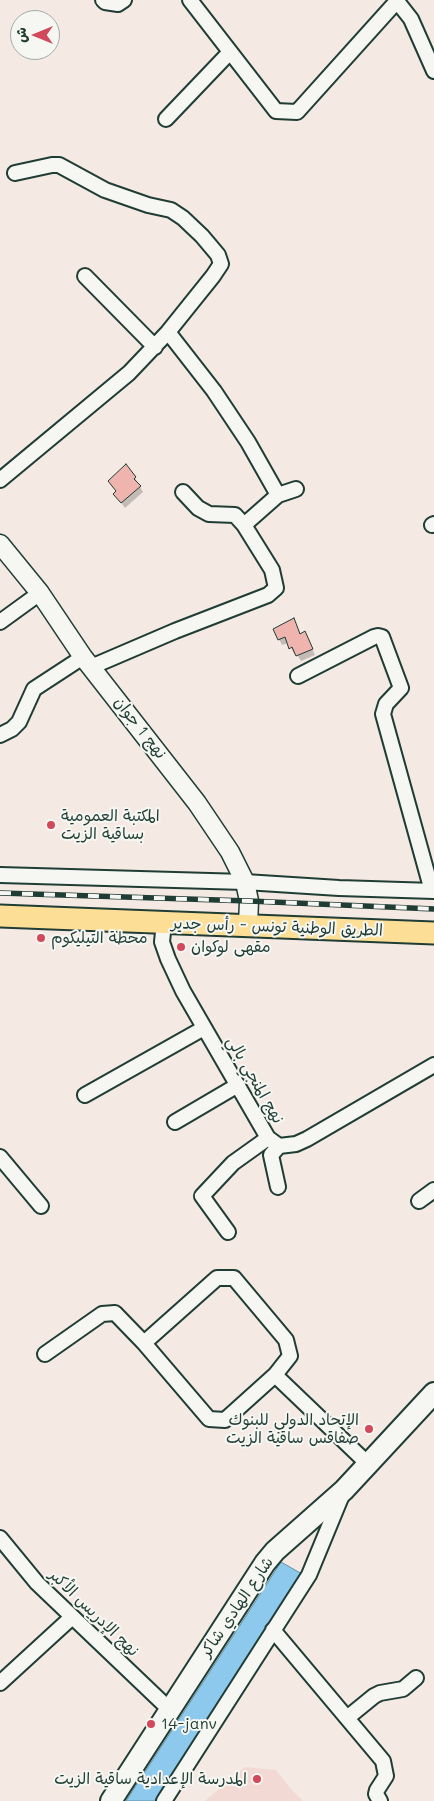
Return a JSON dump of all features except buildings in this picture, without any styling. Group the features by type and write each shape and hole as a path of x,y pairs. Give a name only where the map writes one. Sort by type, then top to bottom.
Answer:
{"main road":[{"name":"الطريق الوطنية تونس - رأس جدير","path":"0,916 434,933"},
{"name":"شارع الهادي شاكر","path":"111,1801 265,1563 344,1490 430,1404"}],"street":[{"path":"103,0 118,4 124,0"},
{"path":"190,0 276,111 298,112 396,1 411,19 434,72"},
{"path":"166,119 230,52"},
{"path":"0,480 129,373 168,332 221,264 218,255 202,236 183,218 171,210 148,205 105,190 59,165 15,173"},
{"path":"85,276 155,347"},
{"path":"168,332 214,391 248,442 278,495"},
{"path":"244,525 278,495 296,489"},
{"path":"0,735 12,729 19,722 34,689 87,662 268,595 276,588 272,570 244,525 235,515 209,514 198,508 183,492"},
{"name":"نهج 1 جوان","path":"0,544 40,593 87,662 198,803 230,852 245,882 250,901 248,925"},
{"path":"0,622 40,593"},
{"path":"0,875 245,882 433,891 383,714 386,704 400,688 382,637 374,637 298,676"},
{"name":"نهج المنجي بالي","path":"164,922 162,942 164,951 183,991 274,1142 296,1144 307,1139 434,1065"},
{"path":"85,1095 204,1028"},
{"path":"175,1122 238,1085"},
{"path":"274,1142 271,1155 278,1187"},
{"path":"228,1232 202,1196 233,1163 274,1142"},
{"path":"0,1157 41,1206"},
{"path":"419,1201 434,1190"},
{"path":"45,1354 102,1314 116,1313 209,1418 226,1420 275,1375 290,1356 286,1340 234,1278 217,1278 144,1343"},
{"path":"275,1375 368,1464"},
{"path":"164,1801 309,1575 344,1490"},
{"name":"نهج الإدريس الأكبر","path":"0,1538 37,1583 169,1709"},
{"path":"0,1683 72,1618"},
{"path":"273,1630 383,1761 386,1776 376,1794 380,1801"},
{"path":"347,1718 374,1696 380,1693 403,1689 416,1678"}],"shaded area":[{"name":"المدرسة الإعدادية ساقية الزيت","path":"245,1767 276,1770 303,1801 205,1801"}],"water":[{"path":"281,1562 302,1574 157,1801 126,1801"}],"railway":[{"path":"0,893 434,909"}],"place":[{"name":"المكتبة العمومية بساقية الزيت","path":"51,825"},
{"name":"محطة التيليكوم","path":"41,938"},
{"name":"مقهى لوكوان","path":"181,947"},
{"name":"الإتحاد الدولي للبنوك صفاقس ساقية الزيت","path":"369,1429"},
{"name":"14-janv","path":"151,1724"},
{"name":"المدرسة الإعدادية ساقية الزيت","path":"257,1779"}]}
